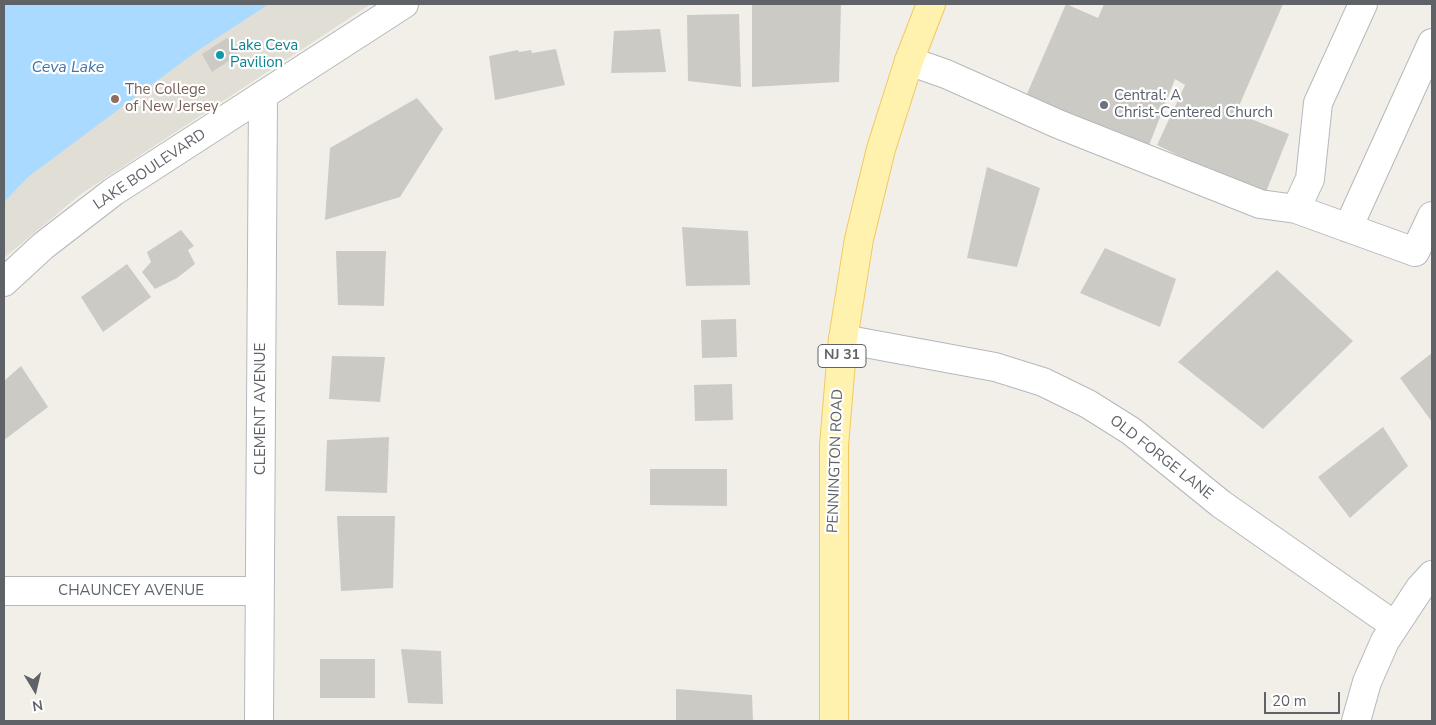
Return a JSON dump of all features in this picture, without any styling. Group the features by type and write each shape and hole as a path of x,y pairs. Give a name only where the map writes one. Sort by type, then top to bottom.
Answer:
{"main road":[{"name":"PENNINGTON ROAD","path":"834,721 834,445 843,340 862,230 881,149 909,61 932,4"}],"street":[{"name":"LAKE BOULEVARD","path":"4,282 43,246 113,192 404,4"},
{"path":"1296,209 1310,179 1318,103 1362,4"},
{"path":"1348,228 1432,43"},
{"path":"909,61 946,74 1058,124 1260,204 1296,209 1415,252 1432,216"},
{"name":"CLEMENT AVENUE","path":"259,721 263,96"},
{"name":"OLD FORGE LANE","path":"843,340 995,366 1043,382 1088,404 1131,431 1220,504 1394,625"},
{"path":"1356,721 1367,682 1394,625 1420,588 1432,575"},
{"name":"CHAUNCEY AVENUE","path":"4,591 259,591"}],"shaded area":[{"name":"The College of New Jersey","path":"4,4 371,4 81,194 4,258"}],"water":[{"name":"Ceva Lake","path":"4,4 269,4 197,51 28,177 4,202"}],"building":[{"path":"752,4 841,4 839,82 752,87"},
{"name":"Central: A Christ-Centered Church","path":"1066,4 1098,18 1104,4 1283,4 1236,113 1289,134 1264,197 1157,145 1185,85 1175,79 1146,153 1026,96"},
{"path":"739,14 741,87 688,81 687,15"},
{"path":"660,29 666,72 611,73 614,31"},
{"name":"Lake Ceva Pavilion","path":"227,38 238,55 212,72 202,54"},
{"path":"556,49 565,85 495,100 489,56 518,50 519,52 531,50 532,53"},
{"path":"417,98 443,129 400,197 325,220 330,148"},
{"path":"987,167 1040,188 1017,267 967,258"},
{"path":"682,227 748,231 750,285 686,286"},
{"path":"181,230 194,246 188,250 195,264 177,278 155,289 142,272 151,262 147,252"},
{"path":"1105,248 1176,279 1160,327 1080,293"},
{"path":"336,251 386,251 384,306 338,305"},
{"path":"127,264 151,297 103,332 81,297"},
{"path":"1277,270 1353,341 1263,429 1178,362"},
{"path":"736,319 737,357 702,358 701,320"},
{"path":"1432,353 1432,422 1400,378"},
{"path":"332,356 385,357 380,402 329,399"},
{"path":"21,366 48,407 4,440 4,381"},
{"path":"732,384 733,420 695,421 694,385"},
{"path":"1383,427 1408,466 1350,518 1318,477"},
{"path":"389,437 387,493 325,491 327,440"},
{"path":"650,469 727,469 727,506 650,505"},
{"path":"337,516 395,516 393,588 341,591"},
{"path":"401,649 441,651 443,704 408,703"},
{"path":"320,659 375,659 375,698 320,698"},
{"path":"676,689 752,695 753,721 676,721"}],"place":[{"name":"Lake Ceva Pavilion","path":"220,55"},
{"name":"The College of New Jersey","path":"115,99"},
{"name":"Central: A Christ-Centered Church","path":"1104,105"}]}
